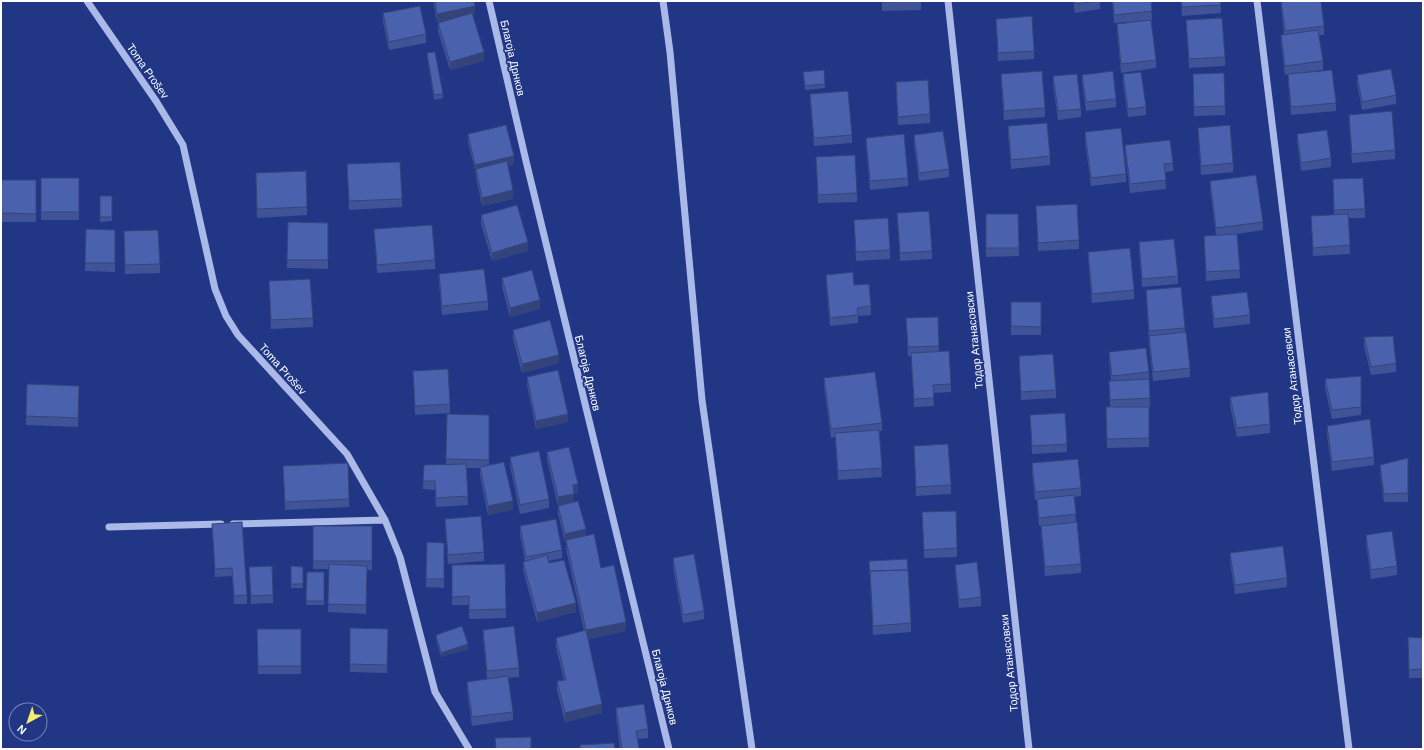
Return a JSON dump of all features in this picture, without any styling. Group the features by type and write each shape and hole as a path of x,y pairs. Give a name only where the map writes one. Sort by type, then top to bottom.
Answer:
{"street":[{"name":"Toma Prošev","path":"87,1 156,101 183,145 214,289 226,316 238,335 347,454 385,520 400,557 435,692 469,749"},
{"name":"Благоја Дрнков","path":"489,1 527,169 669,749"},
{"path":"663,1 670,52 702,400 752,749"},
{"name":"Тодор Атанасовски","path":"948,1 1029,749"},
{"name":"Тодор Атанасовски","path":"1257,1 1349,749"},
{"path":"110,527 385,520"}],"building":[{"path":"435,1 474,1 475,6 437,14"},
{"path":"882,1 921,1 882,2"},
{"path":"1074,1 1099,1 1075,4"},
{"path":"1113,1 1151,1 1152,11 1114,15"},
{"path":"1181,1 1220,1 1221,5 1182,7"},
{"path":"1281,1 1321,1 1324,26 1285,31"},
{"path":"420,6 426,34 389,42 383,13"},
{"path":"472,13 484,52 450,62 438,23"},
{"path":"1032,16 1034,51 998,53 996,19"},
{"path":"1222,18 1225,57 1189,59 1186,20"},
{"path":"1151,20 1156,60 1121,64 1117,24"},
{"path":"1318,30 1323,61 1285,66 1281,35"},
{"path":"435,52 443,94 434,95 427,53"},
{"path":"1391,69 1396,95 1362,102 1357,75"},
{"path":"824,70 825,84 805,86 803,72"},
{"path":"1332,70 1336,103 1291,107 1288,74"},
{"path":"1042,71 1045,108 1004,111 1001,74"},
{"path":"1113,71 1116,99 1086,102 1082,75"},
{"path":"1141,72 1146,107 1128,109 1123,74"},
{"path":"1224,73 1225,106 1194,107 1193,74"},
{"path":"1077,74 1081,109 1058,111 1053,76"},
{"path":"928,80 930,114 898,117 896,82"},
{"path":"848,91 852,135 814,138 810,94"},
{"path":"1392,111 1395,150 1352,154 1349,115"},
{"path":"1047,123 1050,156 1011,160 1008,126"},
{"path":"506,125 514,156 475,165 468,134"},
{"path":"1230,125 1233,163 1201,166 1198,128"},
{"path":"1121,128 1126,174 1091,178 1085,132"},
{"path":"1327,130 1331,158 1301,163 1297,134"},
{"path":"943,131 949,169 919,173 914,135"},
{"path":"904,134 908,178 870,181 866,138"},
{"path":"1170,140 1173,163 1164,164 1166,180 1130,184 1125,145"},
{"path":"855,155 857,193 818,195 816,157"},
{"path":"507,161 513,190 482,198 476,169"},
{"path":"400,162 402,199 349,201 347,164"},
{"path":"306,171 307,207 257,209 256,173"},
{"path":"1256,175 1263,222 1216,228 1210,181"},
{"path":"41,178 79,178 79,212 41,212"},
{"path":"1363,178 1365,209 1334,210 1333,179"},
{"path":"1,180 36,180 36,214 1,213"},
{"path":"100,196 112,196 112,217 100,217"},
{"path":"1077,204 1079,240 1038,243 1036,206"},
{"path":"517,205 528,242 492,253 481,215"},
{"path":"929,211 932,251 900,253 897,213"},
{"path":"986,214 1018,214 1019,248 986,248"},
{"path":"1348,214 1350,245 1313,248 1311,216"},
{"path":"888,218 890,250 856,252 854,220"},
{"path":"288,222 328,223 328,260 287,260"},
{"path":"432,225 435,260 377,265 374,229"},
{"path":"86,229 115,230 115,263 85,263"},
{"path":"158,230 160,264 125,265 124,231"},
{"path":"1237,234 1240,270 1206,272 1204,236"},
{"path":"1174,239 1178,276 1142,279 1139,242"},
{"path":"1130,248 1134,290 1092,294 1088,252"},
{"path":"484,269 488,301 442,306 439,274"},
{"path":"532,270 540,300 510,308 502,278"},
{"path":"853,272 854,285 869,284 871,306 857,308 858,315 830,318 826,275"},
{"path":"310,279 313,318 271,320 269,281"},
{"path":"1181,287 1185,328 1149,331 1146,290"},
{"path":"1247,292 1250,315 1214,319 1211,296"},
{"path":"1011,302 1041,302 1041,327 1011,326"},
{"path":"938,317 939,346 908,347 906,318"},
{"path":"550,320 559,355 522,364 513,330"},
{"path":"1186,332 1190,368 1153,372 1149,336"},
{"path":"1393,336 1396,363 1371,367 1364,337"},
{"path":"1146,348 1149,372 1112,376 1109,352"},
{"path":"949,351 951,384 933,385 934,398 914,399 911,353"},
{"path":"1053,354 1056,390 1021,392 1019,356"},
{"path":"448,369 450,404 415,406 413,371"},
{"path":"558,370 568,414 536,421 527,377"},
{"path":"875,372 882,423 831,429 824,378"},
{"path":"1361,376 1361,407 1332,410 1325,379"},
{"path":"1149,379 1150,398 1110,400 1109,381"},
{"path":"27,384 79,386 78,418 26,416"},
{"path":"1268,392 1270,424 1237,428 1230,397"},
{"path":"1106,407 1149,407 1149,438 1107,439"},
{"path":"1065,413 1067,444 1032,446 1030,415"},
{"path":"447,414 489,415 489,460 446,459"},
{"path":"1370,419 1374,457 1332,462 1327,426"},
{"path":"879,430 882,468 838,471 835,433"},
{"path":"948,444 951,485 916,487 914,446"},
{"path":"569,447 578,484 573,485 574,494 558,497 547,452"},
{"path":"539,451 549,499 520,505 510,457"},
{"path":"1408,458 1408,493 1384,494 1380,465"},
{"path":"1078,459 1081,488 1035,492 1032,463"},
{"path":"504,462 513,501 488,506 480,467"},
{"path":"348,463 349,499 285,502 283,466"},
{"path":"466,464 468,496 436,498 435,481 423,481 424,465"},
{"path":"1074,495 1076,514 1039,518 1037,499"},
{"path":"578,501 586,529 565,534 558,506"},
{"path":"956,511 957,548 924,550 922,512"},
{"path":"481,516 484,552 448,555 445,519"},
{"path":"556,519 562,550 526,557 520,526"},
{"path":"242,522 247,595 234,596 232,568 215,569 212,524"},
{"path":"1077,522 1081,564 1045,567 1041,526"},
{"path":"313,526 372,526 372,561 313,561"},
{"path":"1392,531 1397,566 1371,570 1366,535"},
{"path":"594,534 601,568 614,565 626,622 586,630 566,540"},
{"path":"427,542 444,543 444,579 426,579"},
{"path":"1283,546 1287,578 1235,585 1230,553"},
{"path":"694,554 704,611 683,615 673,558"},
{"path":"547,555 549,563 564,560 576,603 537,613 523,562"},
{"path":"907,559 908,570 870,571 870,576 869,561"},
{"path":"977,562 981,597 959,600 955,565"},
{"path":"329,564 367,566 366,605 328,604"},
{"path":"505,564 506,609 469,610 469,596 452,597 452,565"},
{"path":"272,566 273,595 251,596 249,567"},
{"path":"291,566 303,567 303,584 291,584"},
{"path":"908,570 911,623 873,626 870,571"},
{"path":"307,572 324,572 324,601 306,601"},
{"path":"462,626 468,644 441,653 436,635"},
{"path":"514,626 519,668 487,671 483,630"},
{"path":"350,628 388,629 387,665 350,664"},
{"path":"257,629 301,629 301,666 258,666"},
{"path":"586,630 602,704 565,713 557,681 566,680 556,638"},
{"path":"1408,637 1423,638 1423,669 1409,670"},
{"path":"508,676 513,712 472,717 467,682"},
{"path":"644,704 648,729 636,731 639,749 622,749 616,708"},
{"path":"531,737 531,749 496,749 495,738"},
{"path":"614,743 615,749 580,749 580,745"}]}
